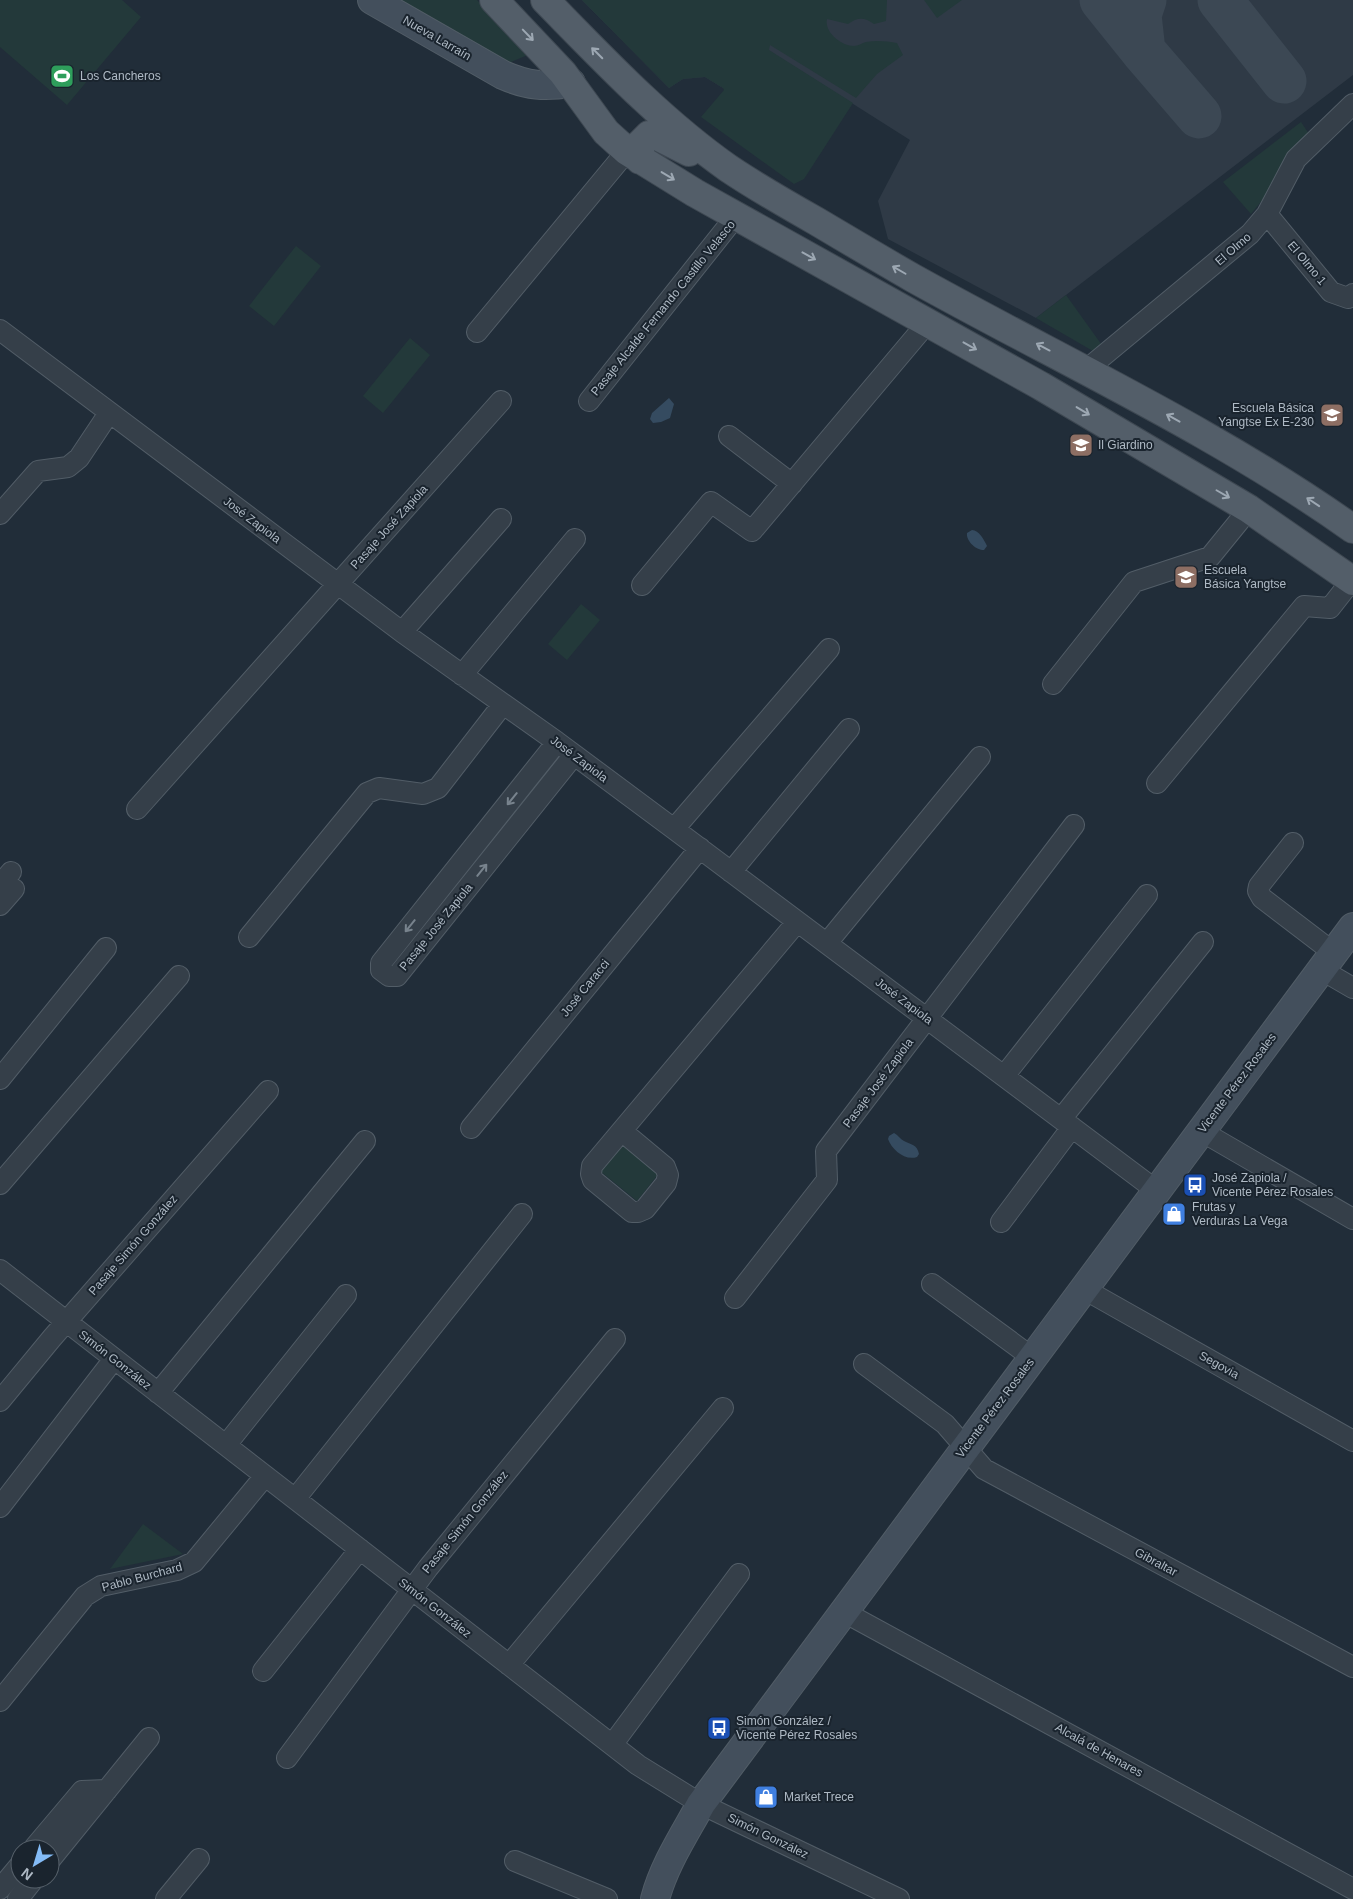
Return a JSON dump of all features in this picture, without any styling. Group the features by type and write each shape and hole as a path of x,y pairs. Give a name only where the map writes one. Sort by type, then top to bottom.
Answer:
{"main road":[{"path":"494,0 545,52 571,83 606,132 634,156 736,216 1041,386 1249,509 1353,580"},
{"path":"545,0 623,79 674,127 728,168 913,278 1086,370 1236,453 1353,529"},
{"path":"571,83 599,84 622,93 684,148 720,176 754,184"},
{"path":"634,156 640,144 649,135 655,135 684,148"},
{"path":"1041,386 1061,384 1086,370"}],"street":[{"name":"Nueva Larraín","path":"372,0 503,75 532,95 544,99 569,101 589,109"},
{"name":"Nueva Larraín","path":"503,75 534,86 571,83"},
{"name":"El Olmo","path":"1086,370 1250,234 1267,214 1296,159 1353,104"},
{"path":"477,332 634,156"},
{"name":"El Olmo 1","path":"1267,214 1331,292 1348,298 1353,294"},
{"name":"Pasaje Alcalde Fernando Castillo Velasco","path":"589,401 736,216"},
{"path":"642,585 711,502 752,531 928,322"},
{"name":"José Zapiola","path":"0,330 402,632 557,742 700,848 1157,1191"},
{"name":"Pasaje José Zapiola","path":"137,809 501,402"},
{"path":"0,514 38,471 68,467 79,458 109,413"},
{"path":"729,436 792,484"},
{"path":"1053,684 1134,582 1210,557 1249,509"},
{"path":"402,632 501,519"},
{"path":"462,674 575,539"},
{"path":"1157,783 1304,606 1330,608 1353,580"},
{"path":"674,829 829,649"},
{"path":"249,937 367,793 379,788 423,794 438,788 503,704"},
{"path":"731,872 849,729"},
{"name":"Pasaje José Zapiola","path":"557,742 380,963 381,970 389,976 397,976 574,755"},
{"path":"827,943 980,757"},
{"name":"Pasaje José Zapiola","path":"735,1298 827,1180 826,1151 1074,825"},
{"path":"1293,843 1259,886 1258,891 1262,898 1328,961 1353,988"},
{"name":"José Caracci","path":"471,1128 700,848"},
{"path":"0,905 8,882"},
{"path":"1004,1076 1147,895"},
{"path":"623,1132 797,922"},
{"name":"Vicente Pérez Rosales","path":"655,1899 667,1866 701,1804 1353,927"},
{"path":"1001,1222 1067,1123 1203,942"},
{"path":"0,1080 106,948"},
{"path":"0,1184 178,976"},
{"name":"Pasaje Simón González","path":"0,1401 66,1322 268,1091"},
{"path":"1201,1131 1353,1219"},
{"path":"158,1393 365,1141"},
{"path":"295,1499 522,1214"},
{"name":"Simón González","path":"3,1279 66,1322 638,1765 701,1804 899,1899"},
{"path":"932,1284 1033,1358"},
{"name":"Segovia","path":"1084,1289 1353,1441"},
{"path":"226,1445 346,1295"},
{"name":"Pasaje Simón González","path":"288,1758 411,1589 614,1339"},
{"path":"0,1507 114,1359"},
{"name":"Gibraltar","path":"864,1364 945,1424 984,1469 1353,1667"},
{"path":"509,1665 723,1408"},
{"name":"Pablo Burchard","path":"0,1701 85,1596 101,1586 178,1570 194,1562 265,1476"},
{"path":"263,1671 360,1549"},
{"path":"612,1745 739,1574"},
{"name":"Alcalá de Henares","path":"844,1612 1353,1889"},
{"path":"60,1848 148,1738"},
{"path":"41,1839 82,1791 107,1790"},
{"path":"166,1899 199,1859"},
{"path":"515,1861 607,1899"},
{"path":"0,1889 10,1877"},
{"path":"18,1899 26,1889"}],"shaded area":[{"path":"582,0 1353,0 1353,75 1036,318 888,239 878,201 910,140 768,50 723,88 705,77 683,79 669,88"}],"green space":[{"name":"Los Cancheros","path":"0,0 122,0 141,17 67,105 0,47"},
{"path":"389,0 477,0 530,54 504,65"},
{"path":"582,0 887,0 886,21 874,24 861,19 848,24 827,19 828,29 834,37 844,44 856,46 874,41 897,43 903,55 877,74 856,98 770,45 769,50 853,103 804,179 794,184 701,117 724,90 723,88 705,77 683,79 669,88"},
{"path":"924,0 962,0 937,18"},
{"path":"1301,122 1309,134 1285,158 1264,198 1251,214 1223,182"},
{"path":"296,246 321,266 274,326 249,306"},
{"path":"1066,295 1104,348 1098,354 1036,318"},
{"path":"410,338 430,355 383,413 363,396"},
{"path":"581,604 600,620 567,660 548,644"},
{"path":"623,1143 660,1172 637,1201 600,1171"},
{"path":"143,1524 183,1554 110,1569"}],"water":[{"path":"669,398 674,404 670,418 653,423 650,419 652,413"},
{"path":"975,530 983,538 987,546 984,550 975,547 968,539 967,533"},
{"path":"894,1133 915,1147 919,1154 917,1157 904,1156 896,1151 888,1139"}],"taxiway":[{"path":"1102,0 1143,51"},
{"path":"1144,0 1139,15 1143,51 1199,116"},
{"path":"1220,0 1284,81"}],"place":[{"name":"Los Cancheros","path":"62,76"},
{"name":"Escuela Básica Yangtse Ex E-230","path":"1332,415"},
{"name":"Il Giardino","path":"1081,445"},
{"name":"Escuela Básica Yangtse","path":"1186,577"},
{"name":"José Zapiola / Vicente Pérez Rosales","path":"1195,1185"},
{"name":"Frutas y Verduras La Vega","path":"1174,1214"},
{"name":"Simón González / Vicente Pérez Rosales","path":"719,1728"},
{"name":"Market Trece","path":"766,1797"}]}
